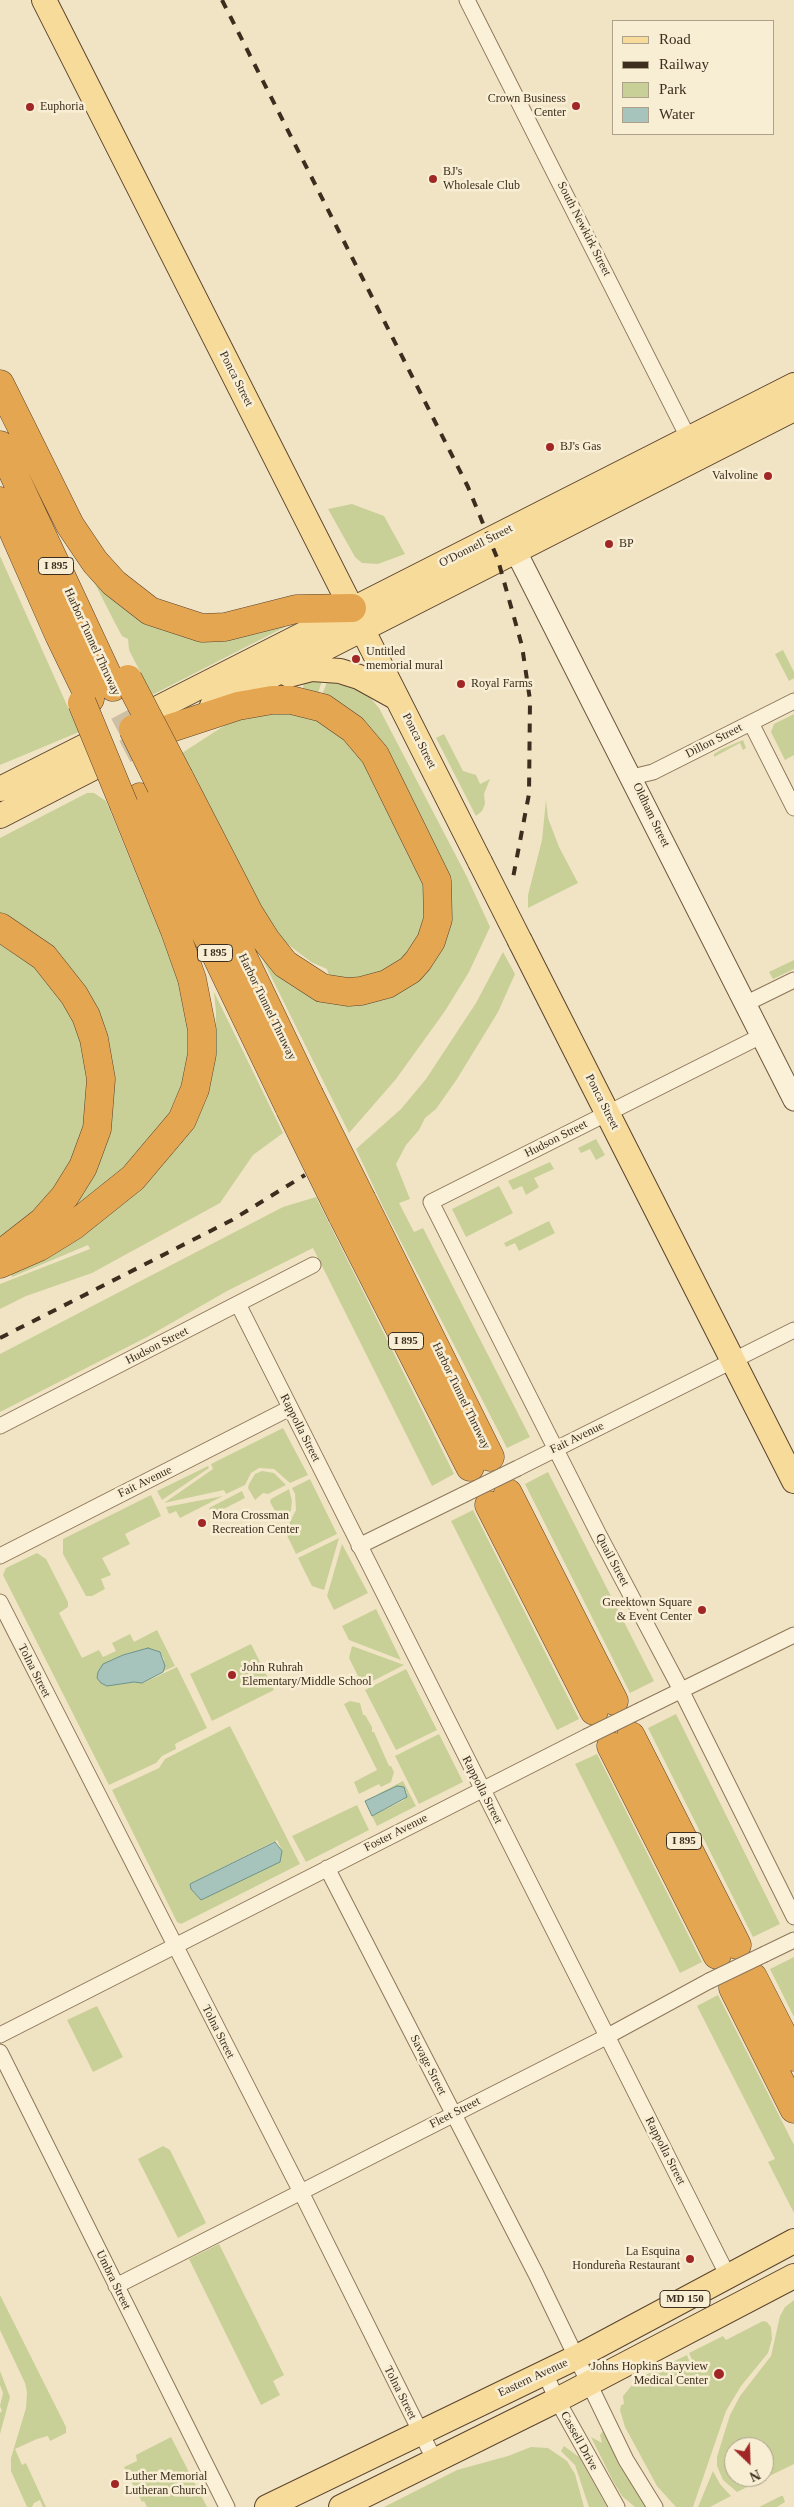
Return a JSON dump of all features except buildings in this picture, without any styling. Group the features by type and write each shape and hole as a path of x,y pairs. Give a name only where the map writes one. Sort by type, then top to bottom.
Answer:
{"highway":[{"path":"0,384 70,525 96,562 114,583 150,611 202,628 225,627 296,609 358,618"},
{"name":"Harbor Tunnel Thruway","path":"0,445 10,496 59,635 103,692"},
{"path":"10,496 151,791 249,913 266,940 286,964 322,988 348,992 375,988 387,984 410,970 431,941 438,919 438,881 375,755 353,730 323,708 291,700 272,700 166,721"},
{"path":"0,1264 39,1247 73,1226 133,1178 182,1120 195,1089 202,1054 202,1030 192,980 175,931 151,791 103,692"},
{"name":"Harbor Tunnel Thruway","path":"151,791 300,1101 480,1462"},
{"path":"0,927 44,957 74,995 86,1016 94,1039 101,1079 97,1129 78,1174 64,1196 42,1222 0,1252"},
{"path":"505,1489 598,1717"},
{"name":"I 895","path":"621,1741 727,1950"},
{"path":"740,1975 794,2058"},
{"path":"740,1975 794,2109"}],"main road":[{"name":"Ponca Street","path":"44,0 794,1481"},
{"name":"O'Donnell Street","path":"166,721 358,618 694,448 794,385"},
{"name":"O'Donnell Street","path":"694,448 794,409"},
{"name":"O'Donnell Street","path":"166,721 258,683 358,618"},
{"path":"258,683 312,669 340,671 359,677 397,698"},
{"path":"0,789 85,746"},
{"path":"0,782 45,766"},
{"path":"0,816 93,768"},
{"name":"Eastern Avenue","path":"267,2507 545,2372 574,2350 728,2276 794,2241"},
{"name":"MD 150","path":"341,2507 557,2400 794,2276"}],"street":[{"name":"South Newkirk Street","path":"467,0 694,448"},
{"name":"Oldham Street","path":"511,541 794,1100"},
{"name":"Dillon Street","path":"632,777 653,772 794,701"},
{"path":"751,723 794,808"},
{"path":"745,1004 794,980"},
{"name":"Hudson Street","path":"432,1202 761,1036"},
{"name":"Quail Street","path":"432,1202 555,1449 681,1690 794,1917"},
{"name":"Hudson Street","path":"0,1426 313,1264"},
{"name":"Rappolla Street","path":"238,1304 728,2276"},
{"name":"Fait Avenue","path":"359,1546 464,1495 505,1489 555,1449 794,1330"},
{"name":"Fait Avenue","path":"0,1556 290,1408"},
{"name":"Tolna Street","path":"0,1602 301,2192 435,2461"},
{"name":"Foster Avenue","path":"0,2036 481,1789 598,1717 641,1710 794,1635"},
{"name":"Savage Street","path":"327,1868 590,2383"},
{"name":"Fleet Street","path":"116,2286 606,2037 740,1975 794,1940"},
{"name":"Umbra Street","path":"0,2052 227,2507"},
{"name":"Cassell Drive","path":"545,2372 557,2400 617,2507"},
{"path":"590,2383 626,2460 655,2507"}],"green space":[{"path":"352,504 384,516 405,554 378,564 362,563 355,557 328,509"},
{"path":"0,556 79,732 0,765"},
{"path":"89,572 129,610 283,622 285,627 152,695 129,650 128,639 122,636"},
{"path":"783,650 794,672 794,678 789,681 775,654"},
{"path":"323,678 318,693 303,688 304,682"},
{"path":"327,682 356,688 367,694 379,708 467,877 490,927 469,972 445,1011 396,1079 349,1133 225,884 273,964 391,989 447,899 322,695"},
{"path":"267,712 296,714 313,720 315,716 358,747 422,869 428,904 418,940 392,967 372,976 356,979 329,976 327,969 311,962 281,939 267,917 182,753 230,722"},
{"path":"794,714 794,755 785,760 771,732 774,724"},
{"path":"444,734 463,771 476,775 480,784 490,779 484,794 485,804 482,811 476,816 436,738"},
{"path":"743,740 746,748 743,750 740,743 714,757 714,754 722,749"},
{"path":"87,793 94,793 106,801 191,1008 188,1085 150,1146 61,1224 73,1198 105,1045 0,915 0,838"},
{"path":"546,800 548,818 559,847 578,883 528,908 528,895 542,840"},
{"path":"0,937 19,949 70,1006 90,1073 87,1124 71,1167 37,1213 0,1239"},
{"path":"503,952 515,974 498,1012 457,1079 436,1109 425,1118 419,1130 406,1145 396,1164 410,1199 399,1203 414,1232 423,1228 530,1437 507,1448 383,1207 356,1149 401,1109 426,1079 476,1003"},
{"path":"794,960 794,969 773,979 769,972"},
{"path":"214,992 283,1133 253,1155 220,1203 92,1273 26,1296 0,1309 0,1284 90,1249 88,1245 12,1277 11,1275 47,1256 193,1124 206,1100 214,1065 216,1012"},
{"path":"596,1139 605,1155 596,1160 590,1149 581,1153 578,1148"},
{"path":"550,1162 554,1169 534,1178 539,1187 526,1195 522,1186 513,1190 508,1181"},
{"path":"499,1186 513,1213 466,1237 452,1209"},
{"path":"316,1197 454,1474 432,1486 313,1248 227,1291 147,1337 0,1412 0,1354 283,1207"},
{"path":"549,1221 555,1233 519,1251 515,1243 506,1247 504,1243"},
{"path":"283,1428 308,1475 290,1483 274,1469 259,1468 251,1473 245,1485 226,1494 224,1490 164,1503 213,1469 211,1464"},
{"path":"208,1466 209,1468 162,1500 157,1491"},
{"path":"262,1471 274,1473 286,1485 268,1494 263,1493 255,1500 248,1488 255,1474"},
{"path":"548,1472 654,1681 630,1693 525,1484"},
{"path":"310,1479 337,1534 296,1554 285,1531 296,1510 295,1494 292,1488"},
{"path":"289,1489 292,1501 291,1510 286,1519 281,1521 270,1502 271,1499"},
{"path":"242,1491 245,1498 212,1515 209,1508"},
{"path":"151,1495 161,1516 125,1534 130,1544 102,1558 111,1575 101,1579 105,1589 92,1596 86,1596 63,1554 63,1539"},
{"path":"223,1496 180,1518 176,1511 169,1514 166,1507"},
{"path":"473,1510 579,1719 557,1730 451,1521"},
{"path":"339,1538 324,1590 312,1586 298,1558"},
{"path":"342,1544 368,1593 334,1610 327,1596"},
{"path":"37,1553 46,1559 68,1602 68,1607 59,1613 82,1658 99,1650 103,1657 116,1651 112,1643 130,1634 134,1642 157,1630 175,1666 164,1671 164,1659 160,1652 132,1652 111,1660 116,1685 134,1682 143,1683 177,1667 207,1728 175,1744 176,1749 162,1756 156,1763 109,1785 3,1575 6,1568"},
{"path":"376,1609 401,1660 349,1640 342,1626"},
{"path":"251,1644 274,1690 212,1721 190,1674"},
{"path":"352,1646 404,1665 363,1686 349,1658"},
{"path":"406,1669 437,1730 396,1750 365,1690"},
{"path":"350,1701 360,1703 363,1715 365,1715 372,1727 372,1732 374,1732 389,1766 391,1766 394,1772 391,1782 381,1787 379,1784 359,1794 354,1782 377,1770 344,1704"},
{"path":"676,1714 780,1924 753,1937 648,1728"},
{"path":"230,1726 300,1864 181,1924 177,1922 112,1790 159,1768 165,1759","holes":["277,1840 282,1851 199,1898 191,1889 190,1884"]},
{"path":"439,1734 463,1782 419,1804 395,1756"},
{"path":"597,1754 702,1962 680,1973 575,1764"},
{"path":"403,1781 416,1806 377,1826 372,1816 404,1800 407,1793 404,1787 376,1795"},
{"path":"357,1805 369,1830 306,1862 292,1836"},
{"path":"794,1957 794,2017 770,1969"},
{"path":"718,1995 794,2145 794,2213 768,2162 775,2159 697,2006"},
{"path":"97,2006 123,2057 93,2072 67,2020"},
{"path":"163,2146 170,2150 206,2223 178,2238 138,2159"},
{"path":"219,2244 284,2375 273,2381 280,2395 261,2405 189,2259"},
{"path":"0,2295 66,2427 66,2433 50,2441 48,2436 15,2449 22,2465 26,2463 46,2507 43,2507 40,2500 34,2503 32,2507 27,2507 11,2471 11,2458 26,2408 27,2392 25,2383 0,2330"},
{"path":"794,2300 794,2464 774,2474 774,2437 724,2437 724,2481 717,2466 717,2457 730,2415 740,2396 771,2356 780,2316 785,2307"},
{"path":"763,2321 767,2322 771,2327 772,2339 768,2353 741,2386 726,2411 693,2507 676,2507 657,2486 625,2427 620,2410 621,2405 624,2404 623,2396 637,2379 687,2355 690,2363 693,2362 689,2353 723,2336 726,2340"},
{"path":"0,2371 10,2397 0,2434 0,2413 2,2411 0,2406 3,2393 0,2385"},
{"path":"603,2431 632,2485 648,2507 635,2507 622,2496 613,2481 591,2437 602,2443 600,2435"},
{"path":"171,2437 207,2507 147,2507 144,2501 142,2502 124,2467 137,2461 136,2455"},
{"path":"564,2446 579,2457 607,2507 589,2507 575,2465 561,2451"},
{"path":"531,2447 548,2448 567,2461 575,2474 584,2507 384,2507 457,2470 508,2456"},
{"path":"713,2471 720,2484 731,2496 710,2507 698,2507"},
{"path":"731,2487 747,2487 737,2492"},
{"path":"783,2496 785,2502 777,2507 759,2507"}],"water":[{"path":"148,1648 160,1652 165,1666 163,1672 142,1683 134,1682 107,1686 97,1678 103,1664 123,1655"},
{"path":"397,1786 404,1787 407,1797 372,1816 365,1801"},
{"path":"275,1842 282,1851 280,1862 201,1900 191,1889 190,1884"}],"tunnel":[{"path":"85,746 148,713"},
{"path":"93,768 156,735"}],"railway":[{"path":"222,0 468,487 498,560 522,646 530,700 529,794 512,883"},
{"path":"0,1338 232,1220 305,1175"}],"place":[{"name":"Crown Business Center","path":"576,106"},
{"name":"Euphoria","path":"30,107"},
{"name":"BJ's Wholesale Club","path":"433,179"},
{"name":"BJ's Gas","path":"550,447"},
{"name":"Valvoline","path":"768,476"},
{"name":"BP","path":"609,544"},
{"name":"Untitled memorial mural","path":"356,659"},
{"name":"Royal Farms","path":"461,684"},
{"name":"Mora Crossman Recreation Center","path":"202,1523"},
{"name":"Greektown Square & Event Center","path":"702,1610"},
{"name":"John Ruhrah Elementary/Middle School","path":"232,1675"},
{"name":"La Esquina Hondureña Restaurant","path":"690,2259"},
{"name":"Johns Hopkins Bayview Medical Center","path":"719,2374"},
{"name":"Luther Memorial Lutheran Church","path":"115,2484"}]}
